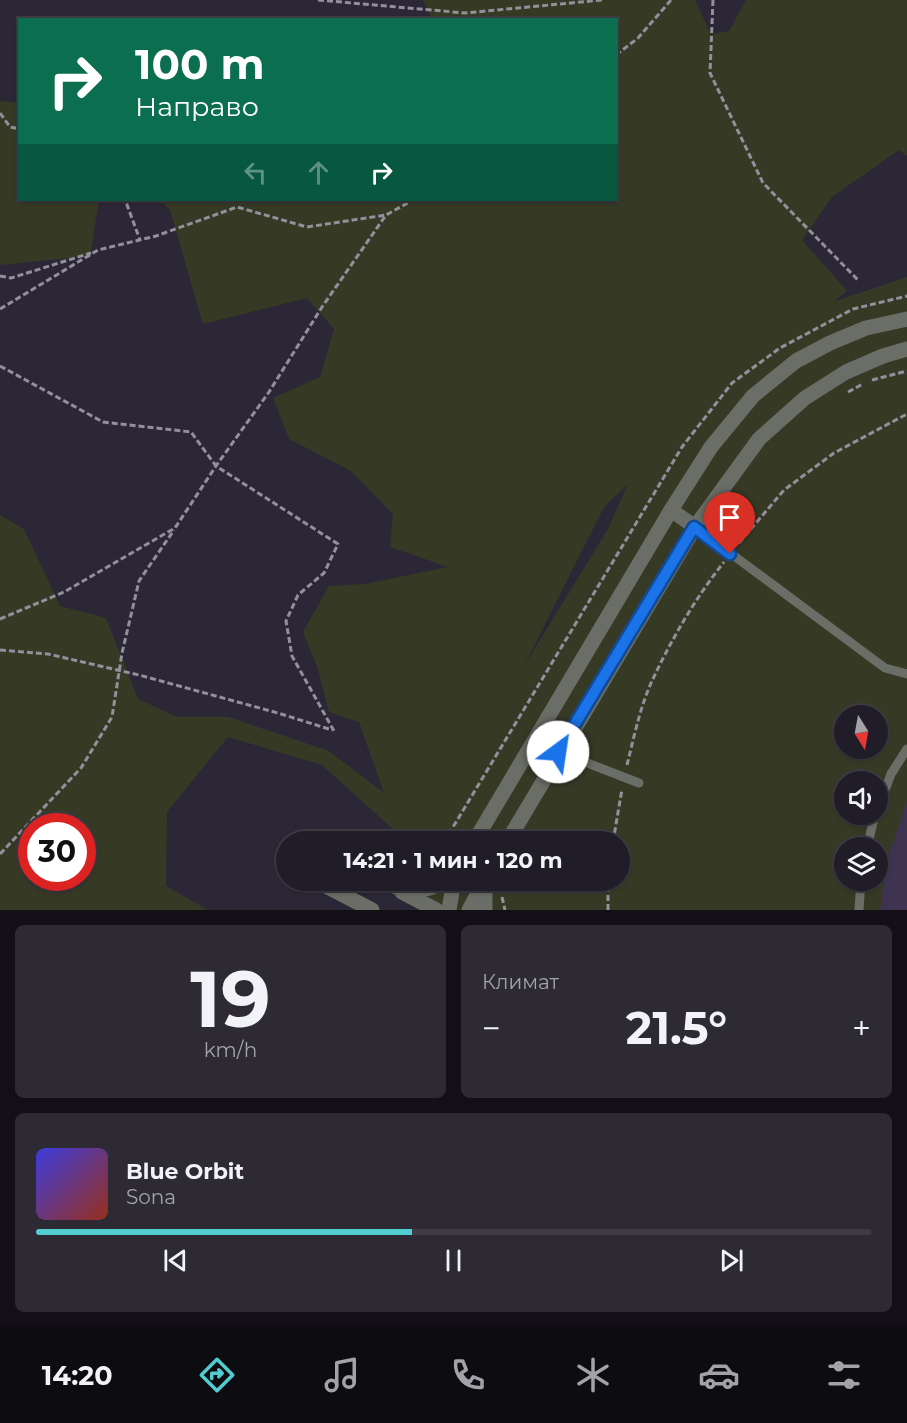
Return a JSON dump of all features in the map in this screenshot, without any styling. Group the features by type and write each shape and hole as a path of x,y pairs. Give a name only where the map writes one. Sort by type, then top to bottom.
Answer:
{"street":[{"path":"480,831 671,510 711,447 753,396 796,361 830,343 866,328 907,319"},
{"path":"513,831 558,752 694,527 759,439 805,398 846,372 883,356 907,349"},
{"path":"671,510 694,527"},
{"path":"535,738 558,752"},
{"path":"336,891 372,910"},
{"path":"401,891 438,910 448,891"},
{"path":"460,910 472,904 480,891"},
{"path":"485,891 485,910"}],"lane":[{"path":"694,527 768,581 797,609 831,633 885,668 907,674"},
{"path":"761,590 768,581"},
{"path":"888,782 907,749"},
{"path":"558,752 639,783"},
{"path":"859,910 860,891"}],"path":[{"path":"318,0 465,13 602,0"},
{"path":"618,53 638,38 671,0"},
{"path":"713,0 710,73 764,183 858,280"},
{"path":"0,113 10,127 18,129"},
{"path":"122,201 126,202 140,240"},
{"path":"0,276 11,278 98,250 140,240 237,207 307,226 386,215 411,201"},
{"path":"0,854 81,768 112,717 119,671 139,581 269,392 322,307 386,215"},
{"path":"0,309 98,250"},
{"path":"0,366 103,422 191,432 216,466 338,544 324,573 298,594 286,621 292,656 334,731 278,713 119,671 48,654 0,650"},
{"path":"845,393 868,381 907,371"},
{"path":"615,831 636,728 652,682 709,581 784,490 834,453 907,414"},
{"path":"0,619 64,592 175,528"},
{"path":"608,891 608,910"}],"green space":[{"path":"423,0 695,0 711,34 729,31 746,0 907,0 907,156 899,150 832,197 802,240 847,291 833,302 907,277 907,910 427,910 422,891 630,891 630,831 395,831 322,765 228,737 167,812 166,886 208,910 0,910 0,515 24,529 60,606 106,618 138,699 177,717 228,717 329,751 384,793 359,722 329,712 318,669 303,632 329,586 365,584 448,567 390,547 393,514 351,471 289,439 273,398 320,377 334,329 307,298 203,324 170,210 160,201 618,201 618,18 432,18","holes":["628,484 608,529 524,666 604,507"]},
{"path":"0,101 18,103 18,201 99,201 90,256 0,265"}],"building":[{"path":"907,801 907,910 880,910 883,891 888,891 888,858"}],"route":[{"path":"558,752 694,527 730,554"}]}
